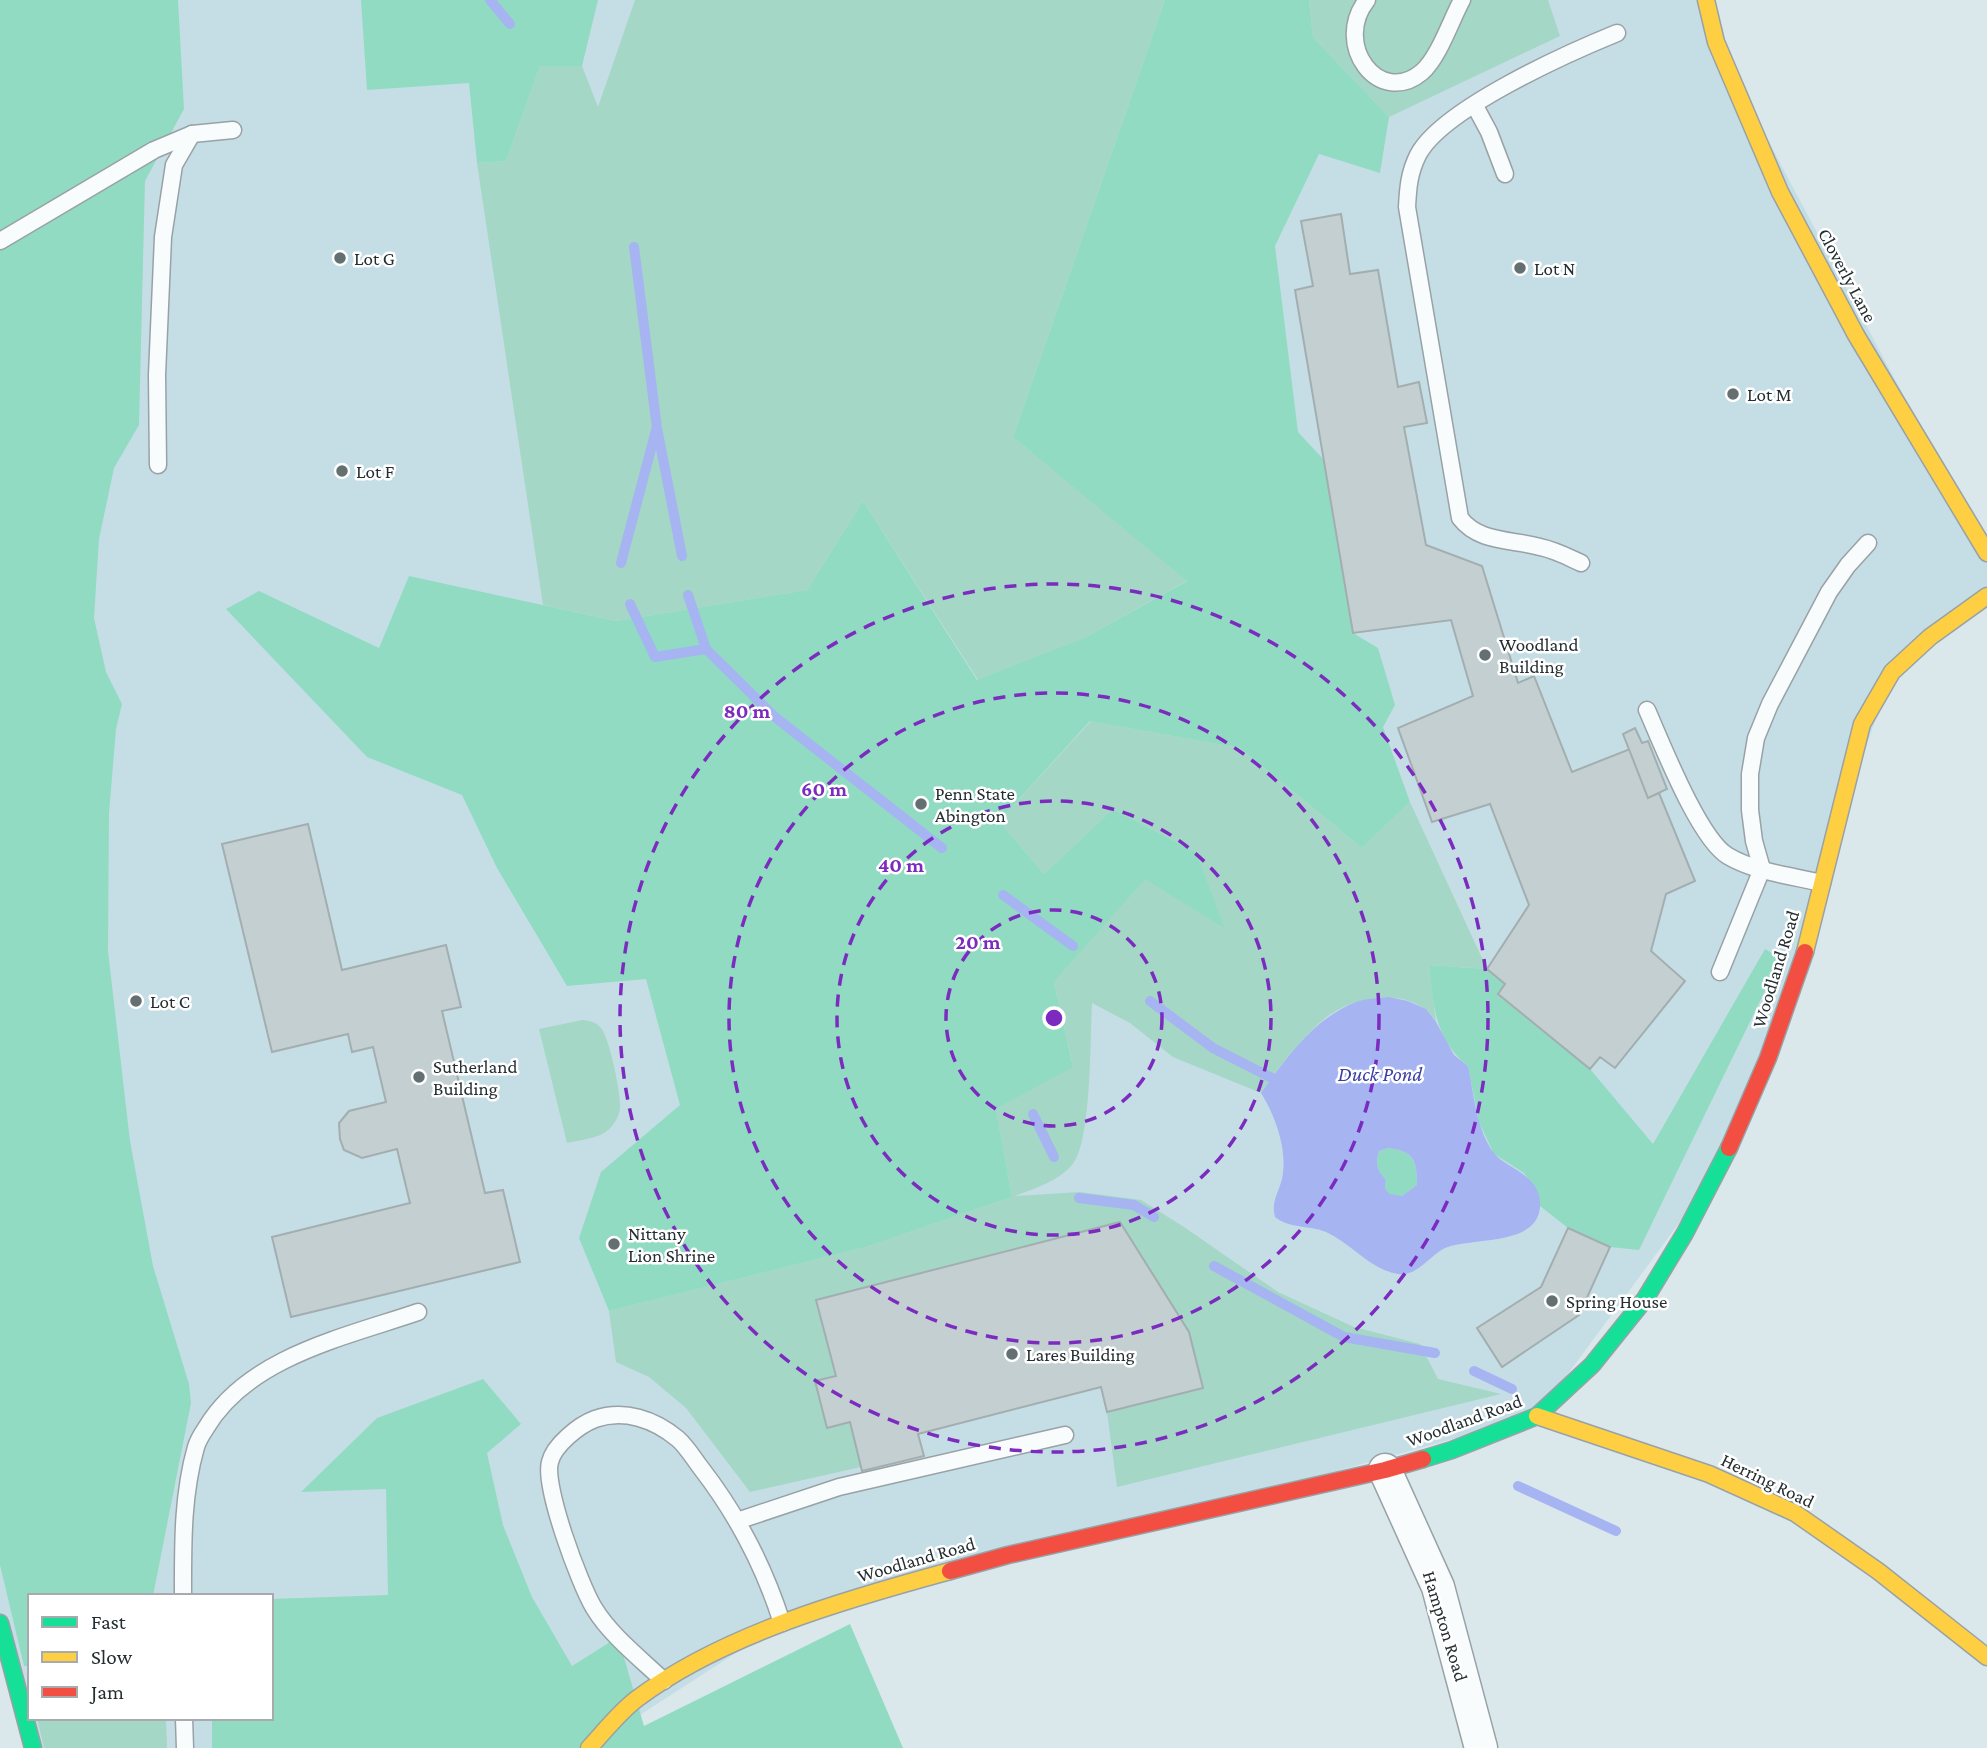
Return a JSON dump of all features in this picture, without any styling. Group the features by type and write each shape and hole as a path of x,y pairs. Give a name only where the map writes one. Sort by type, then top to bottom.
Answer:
{"street":[{"name":"Cloverly Lane","path":"1706,0 1716,42 1780,192 1856,335 1987,553"},
{"name":"Woodland Road","path":"589,1748 636,1699 694,1663 782,1623 876,1591 1008,1555 1385,1470 1452,1450 1537,1416 1592,1365 1645,1299 1721,1166 1768,1058 1805,952 1862,724 1892,672 1930,637 1987,596"},
{"name":"Herring Road","path":"1537,1416 1709,1474 1795,1513 1878,1571 1987,1657"},
{"name":"Hampton Road","path":"1385,1470 1438,1587 1481,1748"},
{"path":"0,1623 33,1748"}],"lane":[{"path":"1367,0 1358,11 1353,34 1356,54 1368,71 1389,82 1407,81 1422,71 1434,56 1462,0"},
{"path":"1581,563 1540,546 1481,535 1467,527 1460,518 1407,207 1408,180 1419,153 1447,123 1566,54 1617,33"},
{"path":"1475,106 1489,132 1505,174"},
{"path":"0,241 154,150 192,134 233,130"},
{"path":"158,465 157,375 163,237 174,166 192,134"},
{"path":"1720,972 1762,869 1754,841 1750,810 1750,774 1756,738 1770,704 1829,593 1848,565 1868,543"},
{"path":"1647,710 1708,838 1726,855 1743,864 1822,883"},
{"path":"183,1594 183,1515 196,1444 215,1412 238,1390 279,1364 315,1348 418,1312"},
{"path":"664,1681 622,1642 594,1609 571,1556 552,1495 550,1462 562,1442 585,1423 611,1414 642,1418 679,1440 720,1492 751,1544 770,1584 782,1623"},
{"path":"737,1521 839,1487 1065,1436"},
{"path":"184,1720 185,1748"}],"shaded area":[{"name":"Penn State Abington","path":"0,0 1706,0 1716,42 1987,553 1987,596 1892,672 1721,1166 1537,1416 782,1623 589,1748 33,1748 0,1623"}],"green space":[{"path":"0,0 178,0 184,109 145,181 139,425 114,468 99,539 94,618 106,672 122,704 116,729 109,813 108,951 130,1141 153,1266 189,1384 191,1403 153,1594 28,1594 28,1666 24,1666 0,1565"},
{"path":"361,0 598,0 582,66 540,66 506,161 477,163 469,83 367,90"},
{"path":"635,0 1165,0 1013,437 1188,580 1086,637 978,680 863,501 807,590 616,621 543,605 477,163 506,161 540,66 582,66 598,107"},
{"path":"1165,0 1309,0 1313,37 1389,117 1380,173 1319,154 1275,246 1298,432 1325,461 1353,633 1378,648 1395,705 1383,727 1410,802 1362,848 1240,748 1090,721 999,821 1044,874 1113,809 1197,853 1224,928 1145,879 1054,982 1073,1067 996,1109 1012,1197 866,1247 609,1311 579,1238 601,1172 680,1105 646,979 567,986 497,868 462,795 367,757 226,609 259,591 379,648 409,576 616,621 807,590 863,501 977,680 1086,637 1187,581 1013,437"},
{"path":"1309,0 1548,0 1560,36 1389,117 1313,37"},
{"path":"1091,721 1240,748 1362,848 1410,802 1487,969 1429,965 1436,1022 1427,1011 1415,1003 1388,997 1360,1001 1334,1012 1298,1045 1261,1093 1173,1057 1130,1023 1092,1003 1087,1113 1079,1153 1072,1165 1060,1176 1015,1196 1080,1192 1141,1200 1278,1292 1354,1327 1420,1344 1438,1379 1501,1394 1117,1487 1107,1412 1202,1388 1119,1222 817,1300 836,1376 815,1381 827,1427 850,1422 861,1467 750,1492 686,1408 649,1377 616,1362 609,1311 866,1247 1012,1197 996,1109 1073,1066 1054,982 1145,878 1223,927 1197,853 1113,809 1044,874 999,821"},
{"path":"1765,949 1781,958 1639,1250 1610,1247 1568,1228 1540,1206 1535,1189 1524,1173 1494,1154 1479,1122 1468,1066 1448,1045 1438,1021 1429,965 1487,969 1505,984 1498,995 1590,1069 1653,1144"},
{"path":"582,1020 597,1024 604,1033 617,1078 620,1110 614,1123 604,1133 567,1143 539,1029"},
{"path":"1388,1148 1409,1154 1415,1163 1417,1185 1402,1196 1389,1195 1385,1188 1386,1180 1378,1167 1379,1151"},
{"path":"483,1379 521,1424 487,1453 503,1525 532,1597 572,1666 618,1637 644,1726 850,1624 903,1748 212,1748 212,1720 273,1720 273,1599 388,1595 386,1489 301,1492 377,1418"},
{"path":"37,1720 166,1720 167,1748 44,1748"}],"water":[{"name":"Duck Pond","path":"1389,997 1426,1009 1454,1055 1468,1066 1476,1111 1488,1144 1500,1159 1535,1187 1540,1207 1536,1220 1527,1229 1514,1235 1443,1249 1416,1270 1405,1274 1380,1268 1323,1231 1288,1224 1275,1217 1274,1202 1282,1179 1282,1146 1276,1123 1261,1093 1302,1040 1327,1018 1356,1002","holes":["1397,1149 1409,1154 1416,1169 1417,1185 1402,1196 1389,1194 1385,1188 1386,1180 1377,1163 1379,1151"]}],"building":[{"name":"Woodland Building","path":"1341,214 1350,274 1378,270 1398,387 1419,382 1427,423 1404,427 1426,545 1482,566 1518,683 1534,676 1572,772 1630,749 1648,798 1659,793 1695,881 1666,894 1651,951 1685,981 1615,1068 1600,1057 1590,1069 1498,994 1505,984 1487,969 1529,905 1490,804 1432,822 1398,728 1473,696 1451,620 1353,633 1295,290 1313,286 1301,221"},
{"path":"1635,728 1642,743 1648,741 1667,789 1648,798 1623,734"},
{"name":"Sutherland Building","path":"308,824 342,970 446,945 461,1007 442,1011 485,1193 503,1190 520,1262 291,1317 272,1237 410,1203 397,1149 362,1158 344,1150 340,1139 339,1123 349,1111 386,1102 373,1047 352,1052 348,1034 272,1052 222,844"},
{"name":"Lares Building","path":"1120,1222 1189,1332 1203,1388 1107,1412 1101,1387 918,1434 924,1456 862,1471 850,1422 827,1428 815,1381 836,1376 816,1300"},
{"name":"Spring House","path":"1568,1228 1610,1247 1579,1315 1502,1367 1477,1328 1541,1287"}],"waterway":[{"path":"490,0 510,24"},
{"path":"634,247 657,428 682,556"},
{"path":"621,563 656,430"},
{"path":"688,595 706,649 775,717 942,848"},
{"path":"630,604 655,657 706,649"},
{"path":"1003,895 1073,946"},
{"path":"1150,1001 1213,1048 1272,1078"},
{"path":"1033,1114 1054,1157"},
{"path":"1079,1198 1134,1205 1154,1217"},
{"path":"1214,1266 1344,1337 1435,1353"},
{"path":"1474,1371 1512,1389"},
{"path":"1518,1486 1616,1531"}],"traffic: fast":[{"path":"1423,1459 1537,1416 1592,1365 1645,1299 1685,1233 1729,1148"},
{"path":"0,1623 33,1748"}],"traffic: slow":[{"path":"1706,0 1716,42 1780,192 1856,335 1987,553"},
{"path":"1805,952 1862,724 1892,672 1930,637 1987,596"},
{"path":"1537,1416 1709,1474 1795,1513 1878,1571 1987,1657"},
{"path":"589,1748 638,1698 709,1655 788,1621 950,1571"}],"traffic: jam":[{"path":"1729,1148 1768,1058 1805,952"},
{"path":"950,1571 1008,1555 1385,1470 1423,1459"}],"place":[{"name":"Lot G","path":"340,258"},
{"name":"Lot N","path":"1520,268"},
{"name":"Lot M","path":"1733,394"},
{"name":"Lot F","path":"342,471"},
{"name":"Woodland Building","path":"1485,655"},
{"name":"Penn State Abington","path":"921,804"},
{"name":"Lot C","path":"136,1001"},
{"name":"Sutherland Building","path":"419,1077"},
{"name":"Nittany Lion Shrine","path":"614,1244"},
{"name":"Spring House","path":"1552,1301"},
{"name":"Lares Building","path":"1012,1354"}]}
